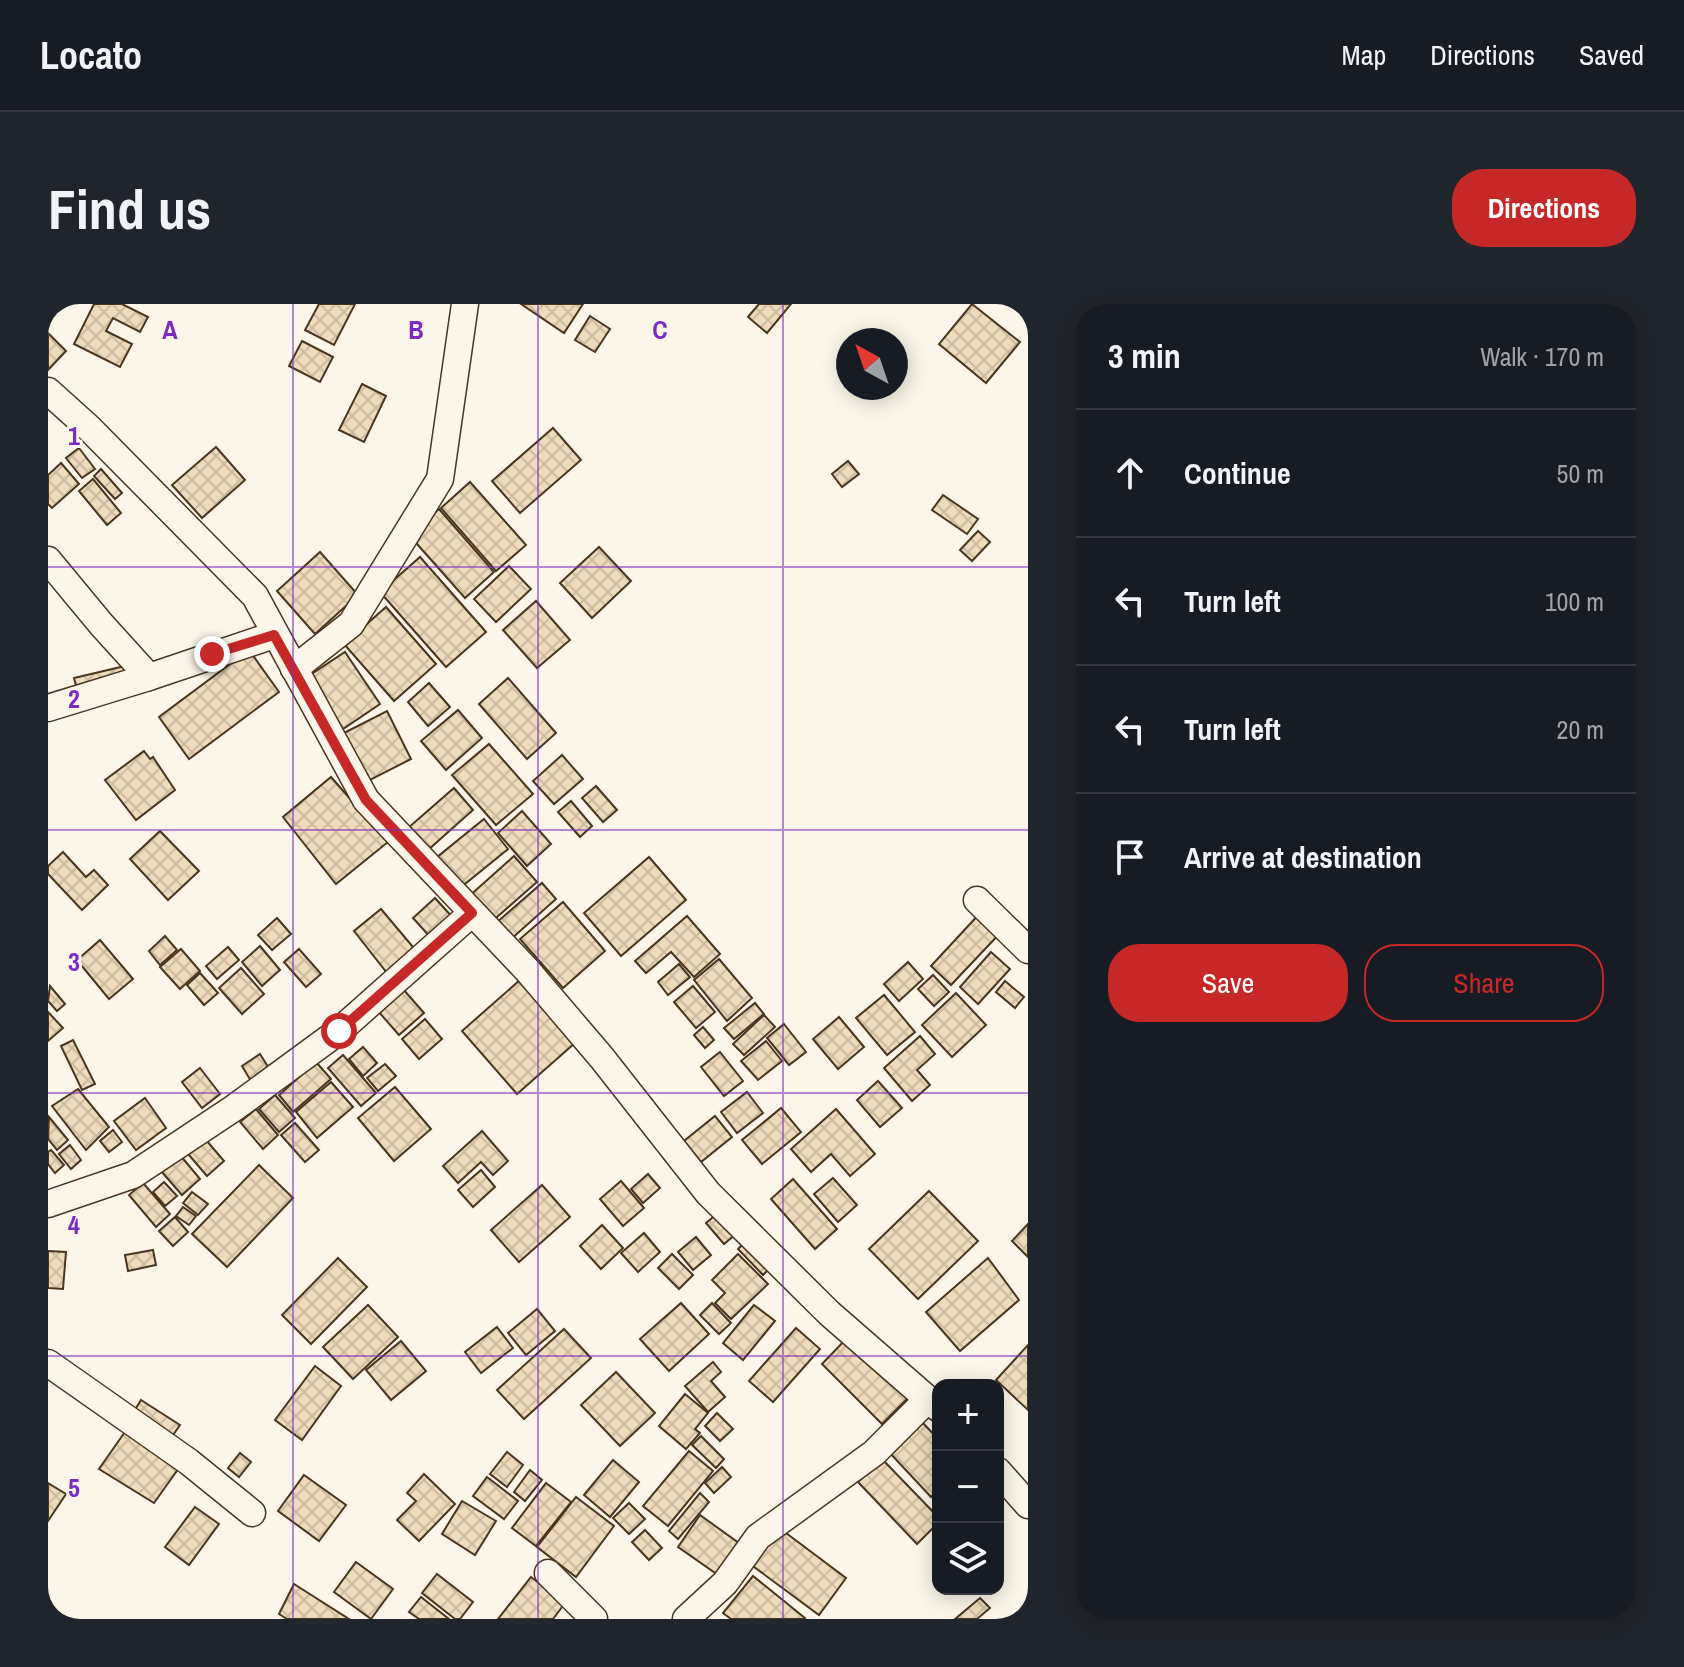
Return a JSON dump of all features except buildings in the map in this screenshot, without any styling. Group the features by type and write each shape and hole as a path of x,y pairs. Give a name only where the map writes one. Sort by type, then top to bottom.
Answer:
{"street":[{"path":"294,669 351,624 440,479 465,304"},
{"path":"48,391 88,427 255,596 366,800 527,970 602,1058 708,1193 829,1313 932,1402"},
{"path":"48,560 149,677"},
{"path":"48,708 274,635"},
{"path":"977,900 1028,950"},
{"path":"48,1204 57,1204 133,1175 234,1108 339,1031 472,913"},
{"path":"48,1363 189,1462 252,1513"},
{"path":"686,1619 725,1583 758,1537 874,1453 932,1404"},
{"path":"1004,1478 1028,1505"},
{"path":"548,1573 594,1619"}],"route":[{"path":"212,654 274,635 366,800 472,913 339,1031"}]}
